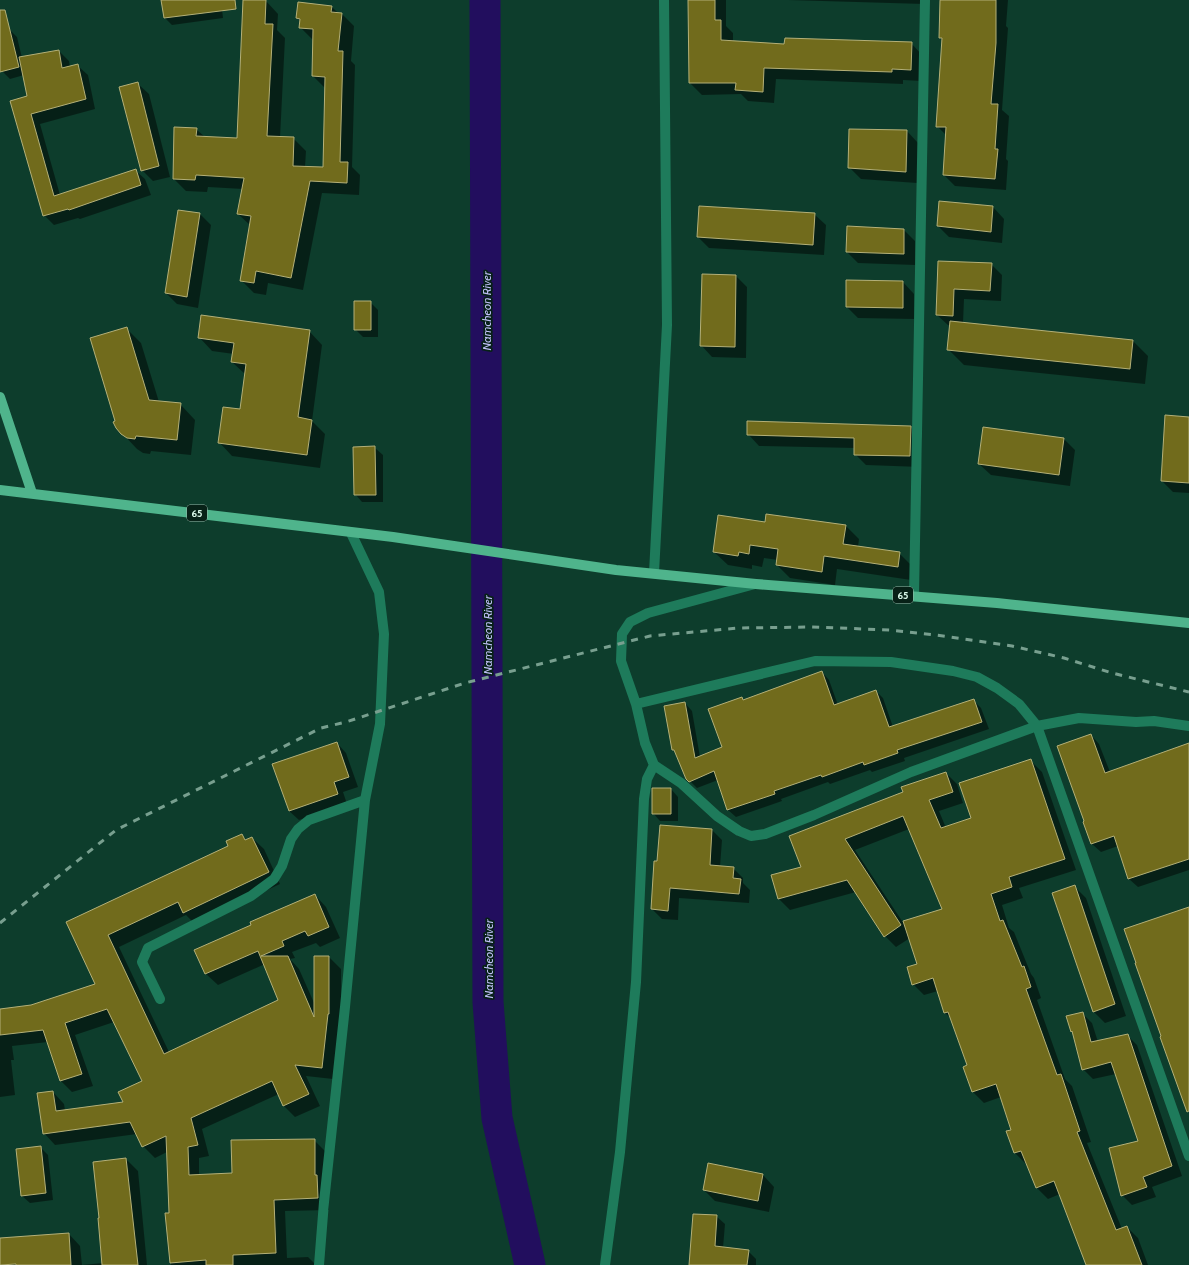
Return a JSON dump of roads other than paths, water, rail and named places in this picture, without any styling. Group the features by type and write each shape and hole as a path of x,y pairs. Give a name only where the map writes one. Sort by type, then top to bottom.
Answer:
{"main road":[{"path":"0,397 2,413 32,493"},
{"name":"65","path":"0,490 393,537 616,570 756,584 997,603 1189,623"}],"street":[{"path":"654,573 667,325 664,0"},
{"path":"914,596 925,0"},
{"path":"319,1265 324,1202 365,800 380,724 384,634 380,592 351,533"},
{"path":"756,584 648,613 630,622 622,634 621,661 636,704 645,743 654,765 681,784 717,816 739,831 750,836 765,834 814,815 911,772 1037,726 1079,718 1136,722 1154,721 1189,726"},
{"path":"636,704 815,661 891,662 953,671 977,677 997,688 1019,704 1037,726 1189,1156"},
{"path":"605,1265 620,1152 636,982 644,799 647,779 654,765"},
{"path":"160,999 142,962 148,948 251,896 274,879 282,866 291,839 298,828 310,820 365,800"}],"waterway":[{"name":"Namcheon River","path":"485,0 488,1002 497,1118 530,1265"}],"railway":[{"path":"0,923 116,830 321,728 346,722 465,683 650,636 738,628 812,627 890,630 1012,646 1064,658 1112,673 1189,692"}]}
